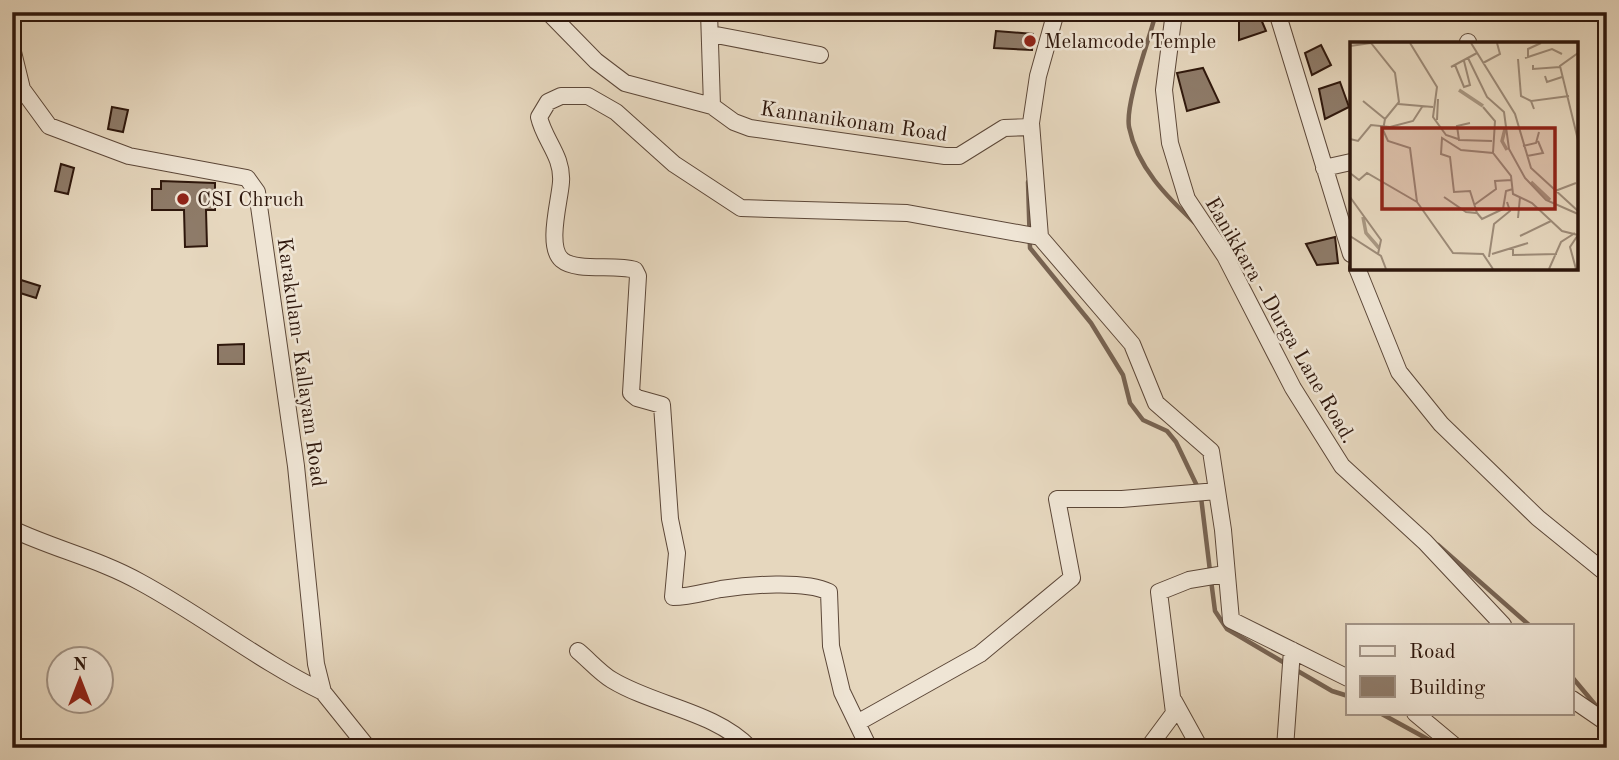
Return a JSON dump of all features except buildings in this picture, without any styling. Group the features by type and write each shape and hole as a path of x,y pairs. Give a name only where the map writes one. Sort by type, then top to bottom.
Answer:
{"street":[{"name":"Kannanikonam Road","path":"548,12 596,61 625,83 712,106 734,122 750,128 959,156 1004,128 1028,127"},
{"path":"709,12 712,61 709,82 712,106"},
{"path":"1033,235 1028,127 1038,76 1056,12"},
{"name":"Eanikkara - Durga Lane Road.","path":"1174,12 1164,90 1170,144 1187,198 1224,256 1293,388 1342,466 1434,551 1502,624"},
{"path":"1277,12 1350,251"},
{"path":"711,34 820,55"},
{"name":"Karakulam- Kallayam Road","path":"12,48 22,89 50,126 129,156 247,178 257,192 296,466 316,664 323,692 368,748"},
{"path":"869,748 842,692 831,646 828,592 816,585 798,585 725,589 673,597 677,553 670,519 662,405 631,393 638,276 635,270 620,266 576,265 562,260 554,248 562,178 557,153 542,130 539,117 548,102 561,96 588,96 616,112 674,164 741,208 907,213 1033,235 1132,344 1156,403 1211,451 1223,530 1215,576 1231,620 1346,677"},
{"path":"1324,168 1350,163"},
{"path":"1358,270 1399,372 1441,424 1538,518 1607,574"},
{"path":"858,723 980,654 1072,578 1057,499 1122,499 1217,491"},
{"path":"12,529 101,561 142,582 287,675 323,692"},
{"path":"1148,748 1174,713 1159,592 1189,580 1215,576"},
{"path":"1285,748 1292,650"},
{"path":"578,651 611,680 720,726 738,736 750,748"},
{"path":"1172,699 1200,748"},
{"path":"1574,700 1607,723"},
{"path":"1416,714 1457,748"}],"waterway":[{"path":"1156,12 1134,87 1129,127 1139,155 1154,180 1195,223"},
{"path":"1028,182 1030,248 1091,323 1123,375 1130,403 1143,420 1167,431 1176,442 1198,488"},
{"path":"1201,497 1210,571"},
{"path":"1438,545 1528,624"},
{"path":"1211,580 1215,611 1227,629 1288,665"},
{"path":"1296,670 1332,691 1346,695"},
{"path":"1574,679 1598,708"},
{"path":"1382,714 1444,748"}],"place":[{"name":"Melamcode Temple","path":"1030,41"},
{"name":"CSI Chruch","path":"183,199"}]}
